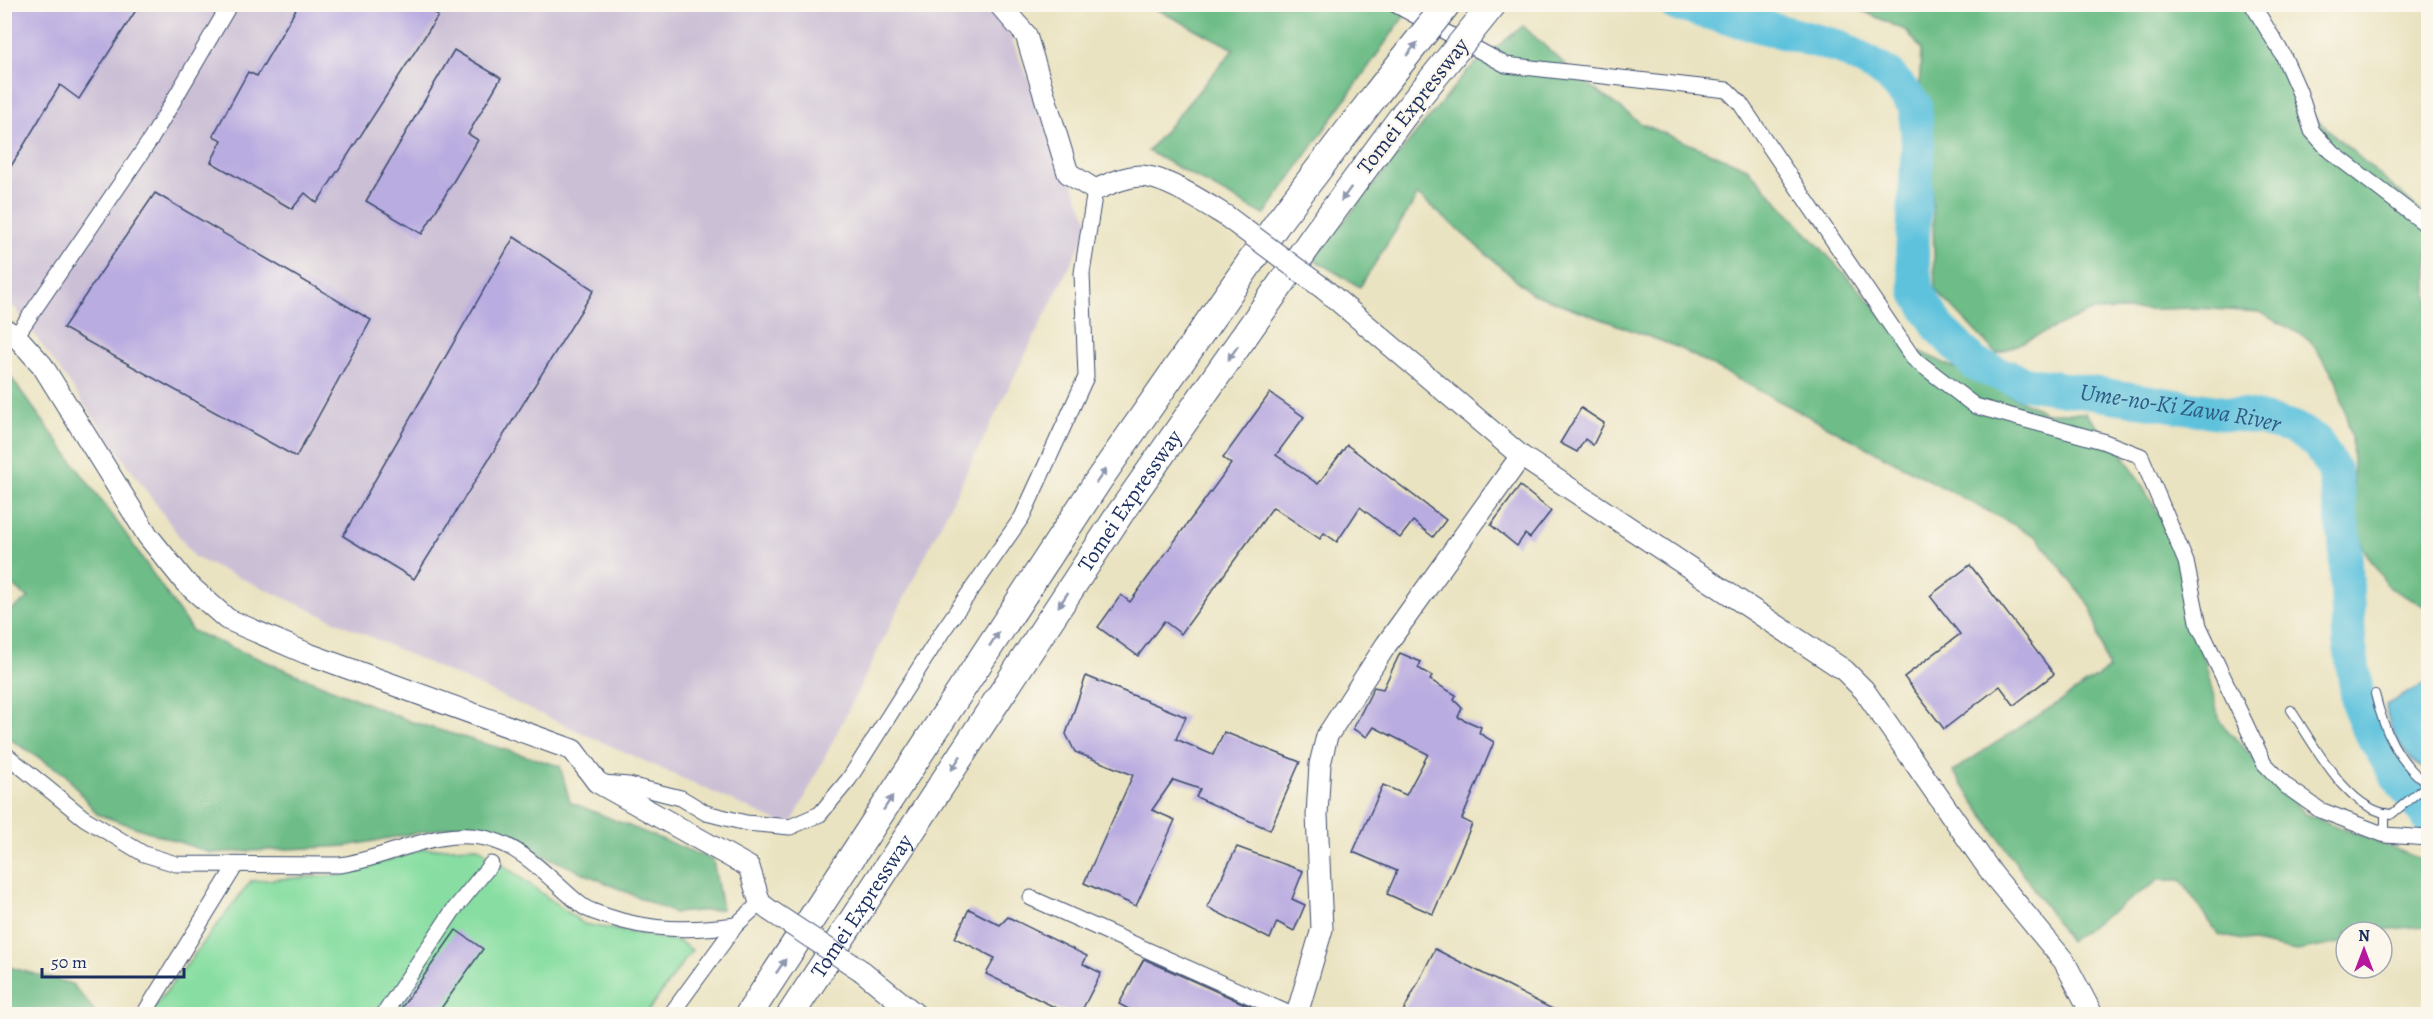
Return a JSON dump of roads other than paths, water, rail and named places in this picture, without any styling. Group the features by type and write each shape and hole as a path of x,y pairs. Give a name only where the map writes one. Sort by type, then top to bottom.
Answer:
{"highway":[{"name":"Tomei Expressway","path":"749,1014 1098,482 1281,218 1447,4"},
{"name":"Tomei Expressway","path":"791,1014 1121,512 1316,234 1405,113 1493,4"}],"street":[{"path":"230,4 150,139 10,333 42,365 148,536 185,582 227,619 306,653 573,750 597,782 749,867 764,906 862,971 915,1014"},
{"path":"999,4 1026,35 1068,173 1095,190"},
{"path":"1394,4 1506,65 1727,90 1740,103 1913,358 1974,406 2102,441 2141,456 2186,562 2199,626 2264,763 2286,786 2320,810 2385,836 2428,838"},
{"path":"2252,4 2283,56 2300,91 2312,131 2330,151 2428,226"},
{"path":"1095,190 1124,178 1143,176 1188,193 1226,216 1324,289 1521,456 1823,654 1858,683 1993,875 2064,961 2092,1014"},
{"path":"597,782 629,785 681,798 706,813 746,823 790,827 820,814 849,778 942,632 1022,518 1086,377 1082,273 1095,190"},
{"path":"1297,1014 1322,929 1317,815 1320,764 1327,736 1386,645 1521,456"},
{"path":"4,753 84,818 144,854 176,864 339,865 360,862 426,840 452,837 486,838 520,852 584,908 632,925 694,931 736,925"},
{"path":"384,1014 452,912 491,864"},
{"path":"144,1014 236,865"},
{"path":"1031,898 1290,1014"},
{"path":"671,1014 736,925 764,906"}],"lane":[{"path":"2291,710 2351,796 2365,807 2392,814 2428,784 2415,774 2396,750 2382,725 2375,694"},
{"path":"2385,813 2385,836"}],"water":[{"path":"2428,682 2428,771 2412,760 2399,743 2390,724 2386,705"}],"waterway":[{"name":"Ume-no-Ki Zawa River","path":"1675,4 1840,47 1888,74 1915,105 1918,145 1912,254 1917,292 1941,330 1976,365 2025,383 2251,417 2292,427 2316,441 2334,470 2345,539 2349,640 2359,707 2367,726 2397,776 2428,818"}]}
